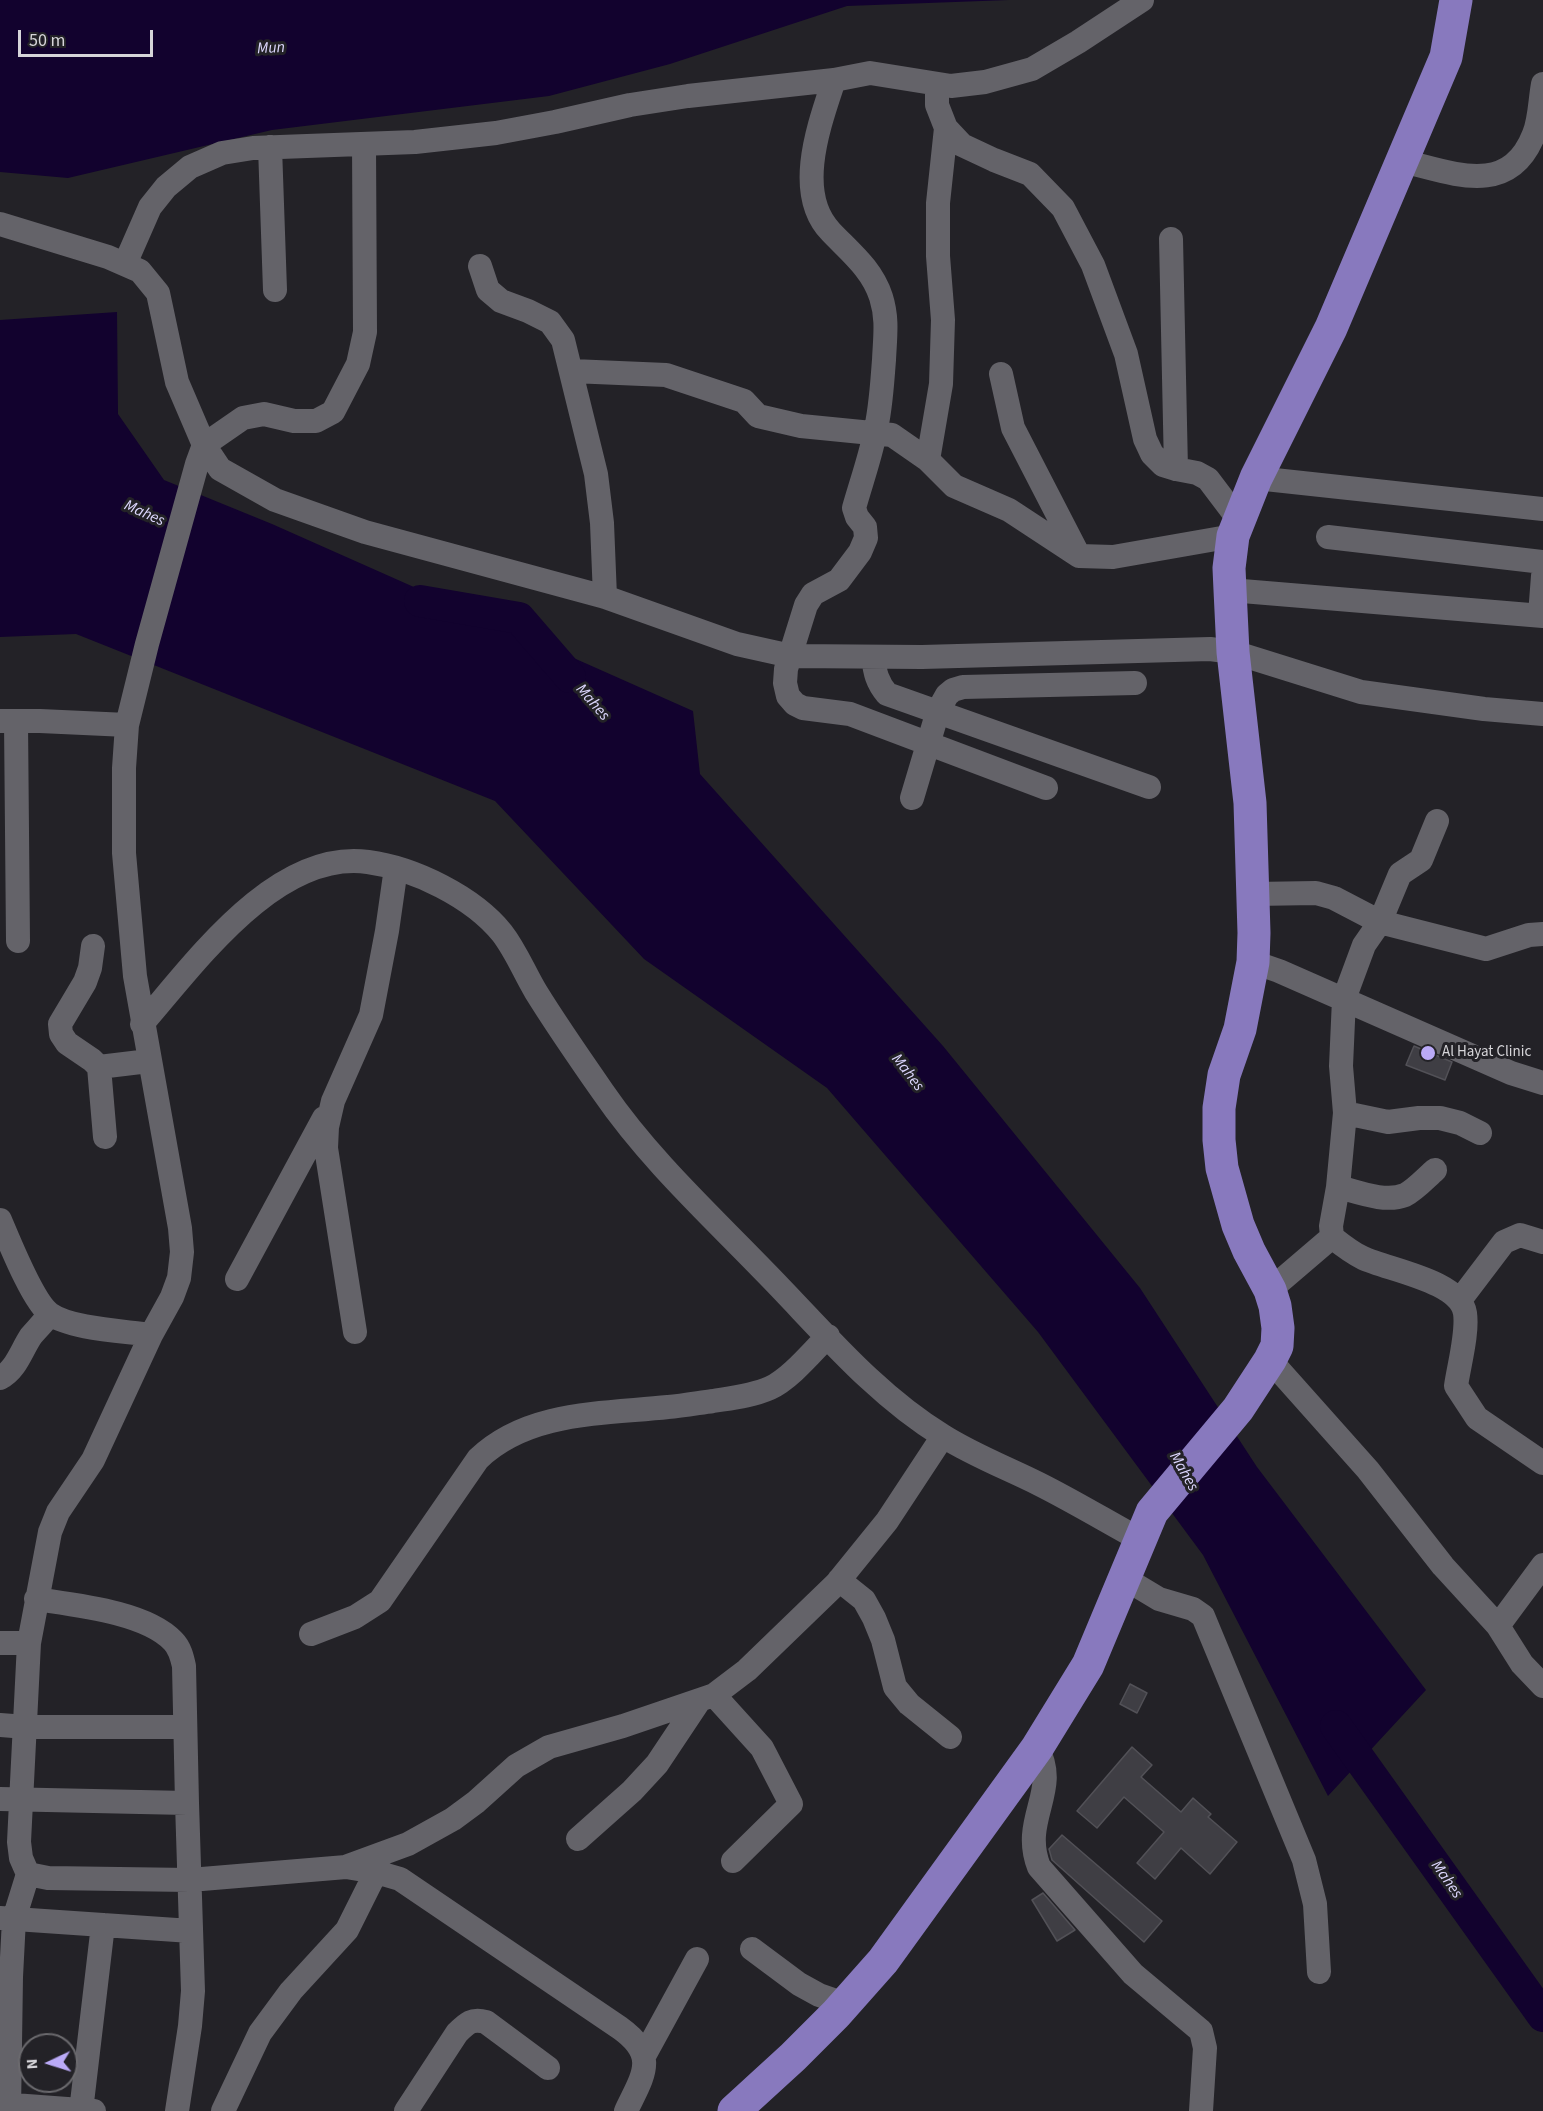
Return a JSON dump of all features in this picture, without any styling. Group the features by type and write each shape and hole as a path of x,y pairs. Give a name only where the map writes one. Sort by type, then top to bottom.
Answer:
{"highway":[{"path":"734,2111 793,2057 883,1961 1036,1748 1088,1665 1146,1525 1238,1409 1277,1346 1278,1328 1275,1306 1270,1290 1238,1225 1222,1168 1219,1140 1219,1108 1224,1075 1240,1029 1253,962 1254,894 1250,803 1233,652 1229,568 1236,528 1256,478 1331,328 1446,57 1456,0"}],"street":[{"path":"124,264 150,207 166,187 190,167 222,153 270,147 416,142 496,133 630,105 870,74 951,86 985,82 1032,69 1142,0"},
{"path":"834,80 818,129 811,166 812,192 829,231 863,264 881,295 887,327 883,386 875,433 854,508 857,517 865,527 866,538 860,552 839,580 813,594 806,605 786,669 785,683 788,696 795,704 803,708 850,714 1046,788"},
{"path":"572,371 666,375 744,401 758,416 801,426 892,435 928,460 954,486 1009,510 1079,556 1113,557 1236,528 1208,479 1197,473 1176,470 1163,465 1152,454 1144,439 1126,354 1093,265 1063,208 1030,174 962,145 946,128 937,105 937,84"},
{"path":"1402,161 1471,177 1503,173 1519,160 1534,134 1543,84"},
{"path":"928,460 940,384 943,320 938,256 938,203 946,128"},
{"path":"103,1925 86,2110 6,2107 7,1918 28,1874 21,1858 10,1849 11,1799 26,1727 30,1643 36,1599 50,1532 58,1512 93,1461 151,1335 172,1297 179,1278 182,1252 180,1228 135,976 124,853 127,725 147,644 204,445 243,418 264,414 294,421 316,421 333,412 358,364 365,332 364,144"},
{"path":"270,147 275,291"},
{"path":"0,224 108,257 140,271 158,293 177,382 204,445 220,469 275,500 365,532 605,597 736,644 791,656 873,657 1193,648 1233,652 1360,692 1484,709 1543,714"},
{"path":"1171,239 1176,470"},
{"path":"480,266 488,290 501,301 550,322 564,340 596,474 602,523 605,597"},
{"path":"1001,374 1012,428 1079,556"},
{"path":"1256,478 1543,509"},
{"path":"1329,537 1543,561"},
{"path":"1230,590 1542,616 1543,576"},
{"path":"873,657 875,675 879,685 887,694 1149,787"},
{"path":"912,798 938,711 946,695 953,690 963,687 1135,683"},
{"path":"18,941 8,721 127,725"},
{"path":"1437,821 1421,860 1400,874 1380,922 1365,945 1344,999 1341,1066 1345,1113 1338,1187 1331,1226 1332,1237 1363,1258 1449,1290 1460,1300 1465,1311 1465,1328 1456,1386 1477,1418 1543,1463"},
{"path":"142,1024 223,931 249,906 281,884 315,869 341,861 367,862 396,868 429,880 459,896 501,932 517,955 535,990 605,1095 650,1154 878,1388 943,1436 1044,1487 1146,1525"},
{"path":"237,1279 333,1101 371,1015 396,868"},
{"path":"1254,894 1316,893 1334,898 1380,922 1486,949 1529,935 1543,934"},
{"path":"93,946 90,968 85,982 60,1024 61,1034 67,1043 99,1067 105,1137"},
{"path":"1253,962 1279,971 1511,1073 1543,1083"},
{"path":"99,1067 149,1061"},
{"path":"333,1101 327,1127 326,1148 355,1332"},
{"path":"1345,1113 1388,1122 1419,1118 1440,1119 1460,1123 1480,1133"},
{"path":"1338,1187 1394,1198 1406,1194 1435,1170"},
{"path":"0,1220 34,1293 50,1314 76,1325 151,1335"},
{"path":"1460,1300 1504,1242 1520,1235 1543,1242"},
{"path":"1270,1290 1332,1237"},
{"path":"0,1378 7,1375 31,1337 50,1314"},
{"path":"311,1634 355,1617 380,1601 478,1459 509,1435 561,1418 743,1397 772,1387 828,1336"},
{"path":"1270,1360 1368,1470 1443,1566 1498,1626 1522,1664 1543,1686"},
{"path":"346,1867 408,1844 436,1829 476,1802 516,1766 549,1747 623,1726 706,1698 747,1670 839,1580 887,1521 943,1436"},
{"path":"1498,1626 1543,1564"},
{"path":"1124,1578 1159,1599 1194,1609 1203,1616 1304,1860 1315,1904 1319,1972"},
{"path":"839,1580 864,1600 874,1618 884,1640 895,1686 909,1704 950,1737"},
{"path":"36,1599 105,1611 141,1621 168,1637 180,1652 184,1666 193,1991 177,2111"},
{"path":"0,1643 30,1643"},
{"path":"578,1839 632,1791 657,1764 706,1698"},
{"path":"706,1698 762,1748 790,1804 733,1861"},
{"path":"0,1725 185,1727"},
{"path":"1036,1748 1041,1756 1045,1777 1042,1798 1033,1827 1032,1841 1039,1867 1133,1974 1201,2031 1205,2048 1201,2111"},
{"path":"11,1799 187,1803"},
{"path":"28,1874 48,1878 190,1880 346,1867 376,1872 400,1880 620,2028 639,2044 644,2056 643,2076 626,2111"},
{"path":"223,2111 260,2033 291,1991 346,1929 376,1872"},
{"path":"7,1918 191,1931"},
{"path":"752,1949 799,1984 819,1995 845,2004"},
{"path":"644,2056 697,1959"},
{"path":"406,2111 457,2033 468,2022 476,2019 486,2022 548,2068"}],"water":[{"name":"Mun","path":"0,0 1009,0 847,6 670,64 549,96 272,130 68,178 0,172"},
{"path":"117,312 118,414 164,480 272,524 693,711 700,774 943,1046 1140,1288 1257,1467 1426,1690 1328,1796 1203,1555 1038,1332 827,1088 644,959 495,801 76,634 0,637 0,320"}],"building":[{"path":"1414,1046 1452,1062 1445,1080 1406,1065"},
{"path":"1130,1684 1147,1693 1137,1713 1120,1704"},
{"path":"1132,1747 1152,1765 1141,1777 1181,1812 1193,1798 1211,1814 1208,1817 1237,1842 1210,1874 1181,1848 1155,1879 1137,1863 1164,1832 1124,1797 1097,1828 1077,1811"},
{"path":"1062,1835 1162,1921 1144,1942 1052,1860 1049,1849"},
{"path":"1043,1893 1075,1930 1057,1941 1032,1900"}],"waterway":[{"name":"Mahes","path":"420,601 519,618 570,677"},
{"name":"Mahes","path":"1336,1726 1543,2016"}],"place":[{"name":"Al Hayat Clinic","path":"1428,1053"}]}
